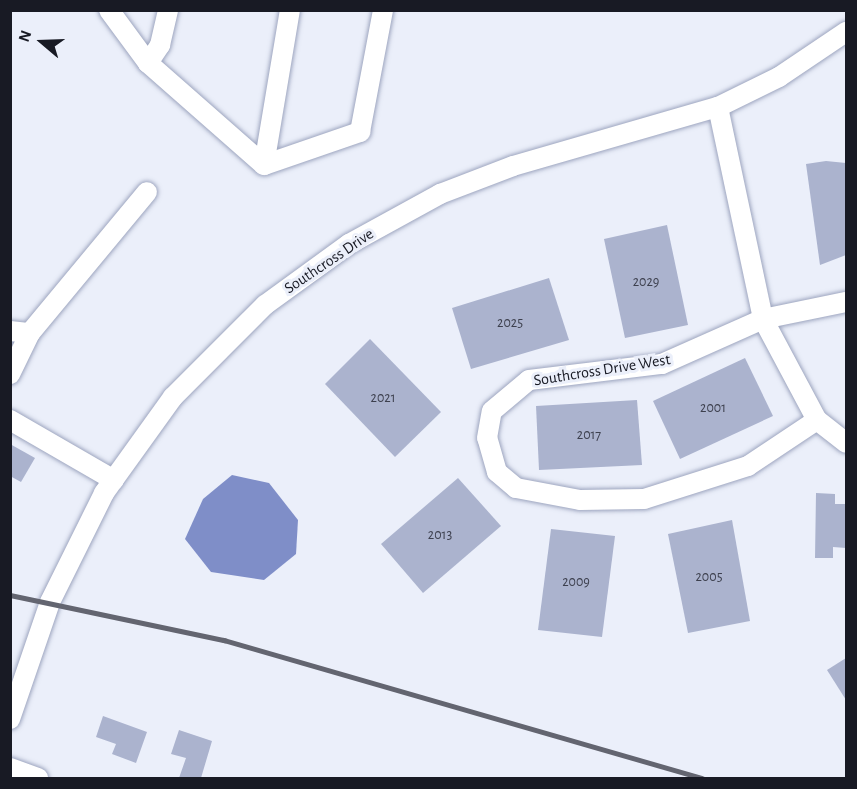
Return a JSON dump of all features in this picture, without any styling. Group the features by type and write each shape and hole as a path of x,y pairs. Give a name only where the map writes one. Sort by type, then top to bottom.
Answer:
{"street":[{"path":"109,10 148,63 264,165"},
{"path":"148,63 160,45 168,10"},
{"path":"264,165 290,10"},
{"path":"264,165 360,132 383,10"},
{"name":"Southcross Drive","path":"10,719 50,602 114,480 173,398 265,305 349,244 440,194 513,166 718,107 779,77 846,32"},
{"path":"718,107 763,319 818,420 846,443"},
{"path":"10,374 20,332 147,192"},
{"name":"Southcross Drive West","path":"818,420 748,465 644,499 580,500 516,488 497,472 487,438 492,411 529,380 662,364 763,319 846,302"},
{"path":"10,420 114,480"},
{"path":"10,768 38,778"}],"water":[{"path":"232,475 269,483 298,520 296,554 264,580 211,572 185,539 203,499"}],"building":[{"path":"826,161 846,163 846,255 820,265 806,164"},
{"path":"667,225 688,325 625,338 604,239"},
{"path":"549,278 569,340 471,369 452,308"},
{"path":"370,339 441,412 395,457 325,384"},
{"path":"745,358 773,416 680,459 653,401"},
{"path":"637,400 642,465 539,470 536,406"},
{"path":"10,444 35,458 21,482 10,476"},
{"path":"458,478 501,526 423,593 381,544"},
{"path":"816,493 835,494 835,504 846,504 846,548 833,547 833,558 815,558"},
{"path":"732,520 750,621 688,633 668,534"},
{"path":"551,529 615,536 602,637 538,630"},
{"path":"846,658 846,700 827,670"},
{"path":"103,716 147,732 136,763 112,754 116,744 96,737"},
{"path":"179,730 212,741 201,778 179,778 186,758 171,754"}],"railway":[{"path":"10,595 224,640 701,778"}]}
